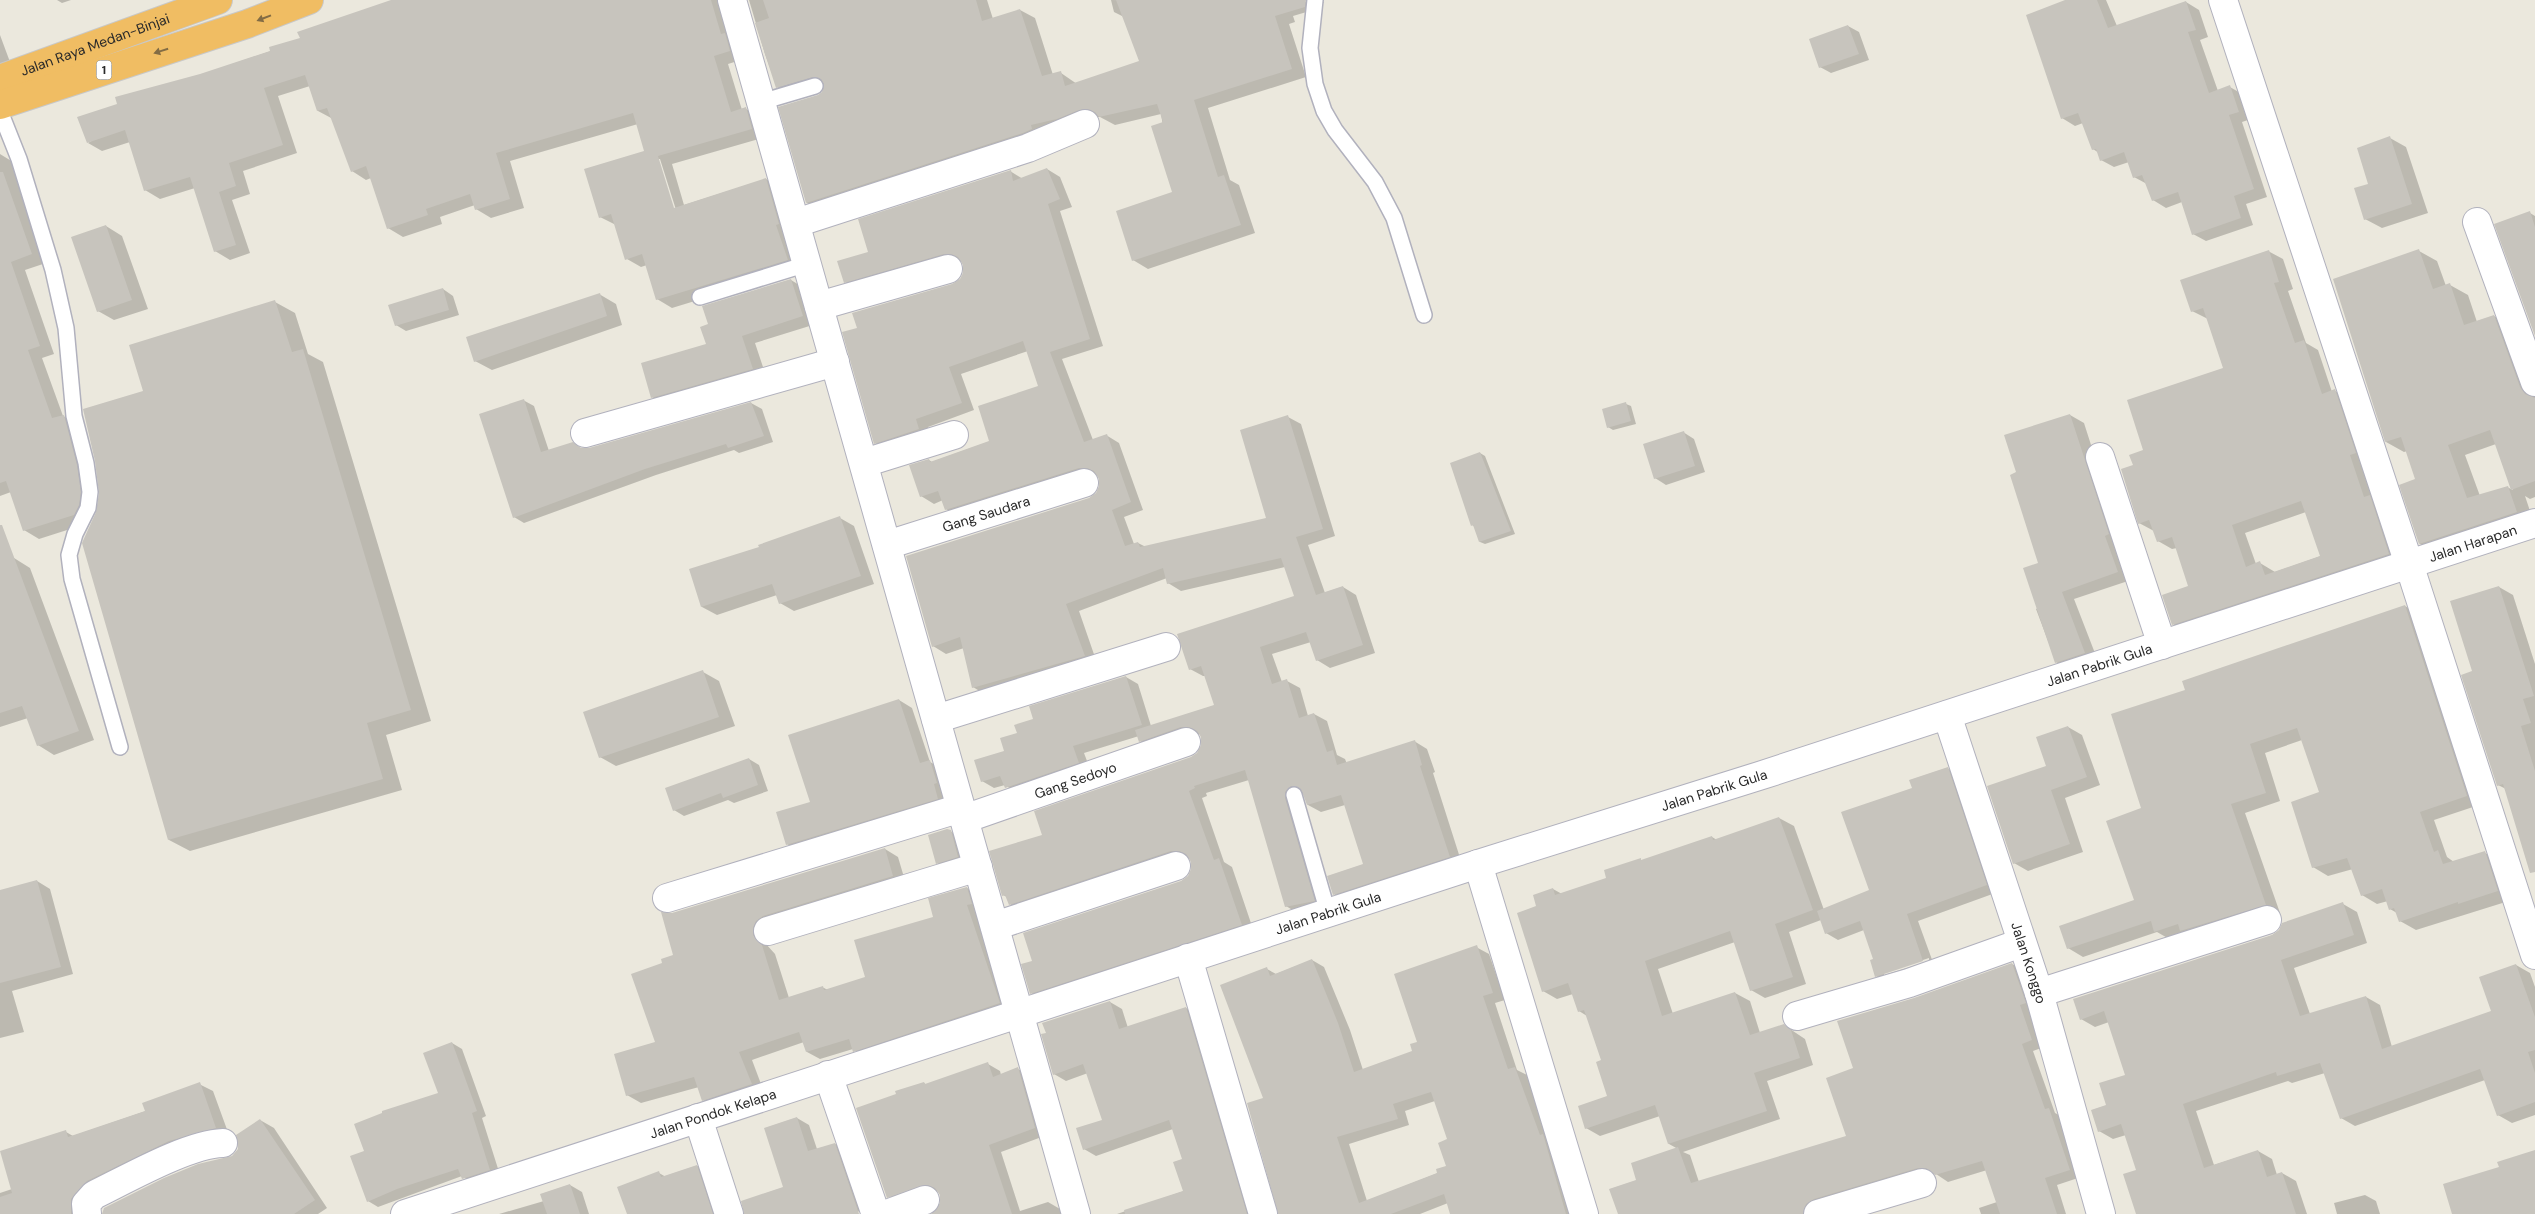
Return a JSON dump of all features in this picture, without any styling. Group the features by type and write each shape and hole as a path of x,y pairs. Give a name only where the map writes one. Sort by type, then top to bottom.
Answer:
{"highway":[{"name":"Jalan Raya Medan-Binjai","path":"0,79 218,0"},
{"name":"Jalan Raya Medan-Binjai","path":"0,105 247,24 309,0"}],"street":[{"path":"732,0 1076,1214"},
{"path":"2223,0 2535,954"},
{"path":"796,223 1028,148 1086,124"},
{"path":"2477,222 2535,382"},
{"path":"819,306 948,269"},
{"path":"585,433 835,362"},
{"path":"864,463 954,435"},
{"path":"2100,457 2162,645"},
{"name":"Gang Saudara","path":"887,545 1084,483"},
{"name":"Jalan Harapan","path":"2409,564 2535,523"},
{"name":"Jalan Pabrik Gula","path":"1019,1013 2409,564"},
{"path":"936,720 1166,647"},
{"name":"Jalan Konggo","path":"1946,714 2039,993 2101,1214"},
{"name":"Gang Sedoyo","path":"667,898 963,814 1186,742"},
{"path":"1478,864 1584,1214"},
{"path":"768,931 978,866"},
{"path":"995,926 1176,866"},
{"path":"2039,993 2267,920"},
{"path":"1798,1016 1909,983 2021,943"},
{"path":"1188,958 1263,1214"},
{"name":"Jalan Pondok Kelapa","path":"405,1214 462,1205 698,1118 1019,1013"},
{"path":"828,1075 874,1209 879,1214"},
{"path":"698,1118 729,1214"},
{"path":"87,1214 86,1204 94,1195 190,1150 210,1143 223,1143"},
{"path":"1818,1214 1922,1184"},
{"path":"887,1214 925,1200"}],"lane":[{"path":"1315,0 1310,48 1315,84 1324,111 1335,130 1360,160 1394,218 1424,314"},
{"path":"761,102 815,86"},
{"path":"0,111 19,160 53,270 66,328 74,416 86,463 90,492 88,508 75,534 69,555 72,579 120,747"},
{"path":"700,297 807,264"},
{"path":"1294,795 1328,912"}],"building":[{"path":"391,0 711,0 721,34 725,33 730,51 714,56 731,112 746,107 752,129 658,156 674,208 766,178 779,224 776,225 788,260 656,300 642,254 625,260 611,214 599,218 584,169 644,151 633,113 496,153 510,199 475,210 470,194 426,209 428,215 387,229 366,166 351,172 327,108 317,111 305,75 264,88 283,145 229,163 236,186 219,192 236,245 214,252 190,177 144,191 125,130 87,143 77,117 117,104 115,97 200,74 270,51 269,47 300,38 297,32"},
{"path":"763,0 976,0 982,21 1020,9 1042,76 1061,71 1065,86 1139,61 1116,0 1306,0 1305,7 1275,16 1292,69 1194,100 1218,177 1224,175 1241,225 1132,261 1116,211 1172,192 1151,126 1163,122 1157,104 1099,117 1095,112 1087,109 1079,110 1057,119 1031,125 1032,129 1023,133 806,203 778,107 818,95 822,92 824,84 821,79 813,77 776,88 755,23 769,18"},
{"path":"2065,0 2097,0 2108,28 2186,1 2196,30 2188,32 2209,93 2230,85 2239,112 2229,115 2254,189 2234,196 2241,218 2192,235 2178,192 2152,201 2142,175 2133,178 2124,152 2100,161 2096,149 2092,150 2078,113 2061,119 2026,15"},
{"path":"1848,25 1859,54 1819,68 1809,39"},
{"path":"2390,136 2412,204 2364,220 2354,188 2368,184 2357,148"},
{"path":"1047,168 1060,199 1048,204 1090,339 1050,352 1084,442 1107,434 1131,502 1112,510 1125,546 1138,542 1140,547 1266,518 1240,430 1288,415 1323,529 1296,537 1316,595 1343,586 1363,645 1316,661 1306,632 1260,647 1272,684 1287,679 1299,718 1314,713 1327,752 1333,750 1337,765 1415,740 1422,765 1420,766 1450,857 1333,895 1327,876 1363,864 1341,795 1307,805 1301,789 1291,786 1285,792 1285,798 1315,901 1285,907 1245,770 1194,786 1195,788 1189,791 1214,860 1219,858 1242,925 1030,994 1021,964 1032,961 1023,933 1181,881 1188,876 1191,862 1186,854 1179,851 1171,851 1009,905 1005,895 1002,896 989,851 1042,835 1034,811 1191,757 1197,753 1201,745 1201,737 1197,731 1189,727 1181,727 1139,742 1135,730 1214,705 1201,666 1189,670 1177,634 1294,596 1281,558 1167,584 1163,568 1066,604 1085,656 972,688 960,637 932,647 906,556 1089,498 1096,493 1099,479 1094,471 1087,468 1079,468 945,510 938,491 920,497 909,465 929,459 930,462 989,441 978,406 1038,386 1023,341 949,367 962,403 916,419 919,429 874,444 842,332 857,328 852,313 952,284 960,279 963,273 963,265 958,257 944,254 844,283 837,261 868,252 858,219 1011,170 1013,181"},
{"path":"0,172 3,172 32,254 11,262 40,346 28,350 52,418 64,415 77,465 81,492 79,505 74,515 23,531 6,481 0,483"},
{"path":"2530,211 2535,227 2535,336 2494,224"},
{"path":"106,225 132,300 97,312 71,237"},
{"path":"2419,249 2433,289 2450,283 2464,325 2494,315 2520,387 2525,394 2535,398 2535,481 2511,490 2490,430 2448,445 2467,498 2508,486 2517,512 2419,544 2399,485 2415,479 2401,437 2385,442 2333,279"},
{"path":"2269,250 2279,282 2274,283 2295,343 2304,340 2322,394 2335,389 2356,453 2350,455 2364,497 2370,495 2389,554 2172,625 2162,595 2188,586 2172,537 2157,542 2149,520 2138,524 2121,469 2133,465 2129,455 2143,450 2127,400 2223,368 2203,308 2191,312 2180,280","holes":["2301,501 2320,556 2265,575 2260,561 2246,567 2232,525"]},
{"path":"791,279 803,316 742,336 753,369 651,398 641,363 706,344 700,327 708,324 702,306"},
{"path":"443,288 449,310 395,326 388,305"},
{"path":"600,293 607,316 474,362 466,337"},
{"path":"275,300 292,352 303,349 411,710 367,723 383,779 168,840 82,543 96,512 99,493 95,461 83,409 143,391 129,345"},
{"path":"524,399 541,452 573,442 581,448 589,448 751,402 764,436 728,448 726,444 645,469 513,518 479,414"},
{"path":"1626,402 1631,421 1607,428 1602,409"},
{"path":"2070,414 2109,534 2105,536 2118,572 2062,592 2085,653 2055,663 2023,568 2038,563 2010,475 2016,472 2004,435"},
{"path":"1684,431 1695,466 1654,479 1643,444"},
{"path":"1480,452 1511,531 1479,542 1473,525 1471,526 1450,463"},
{"path":"840,516 861,576 779,604 772,584 701,607 689,569 759,547 758,545"},
{"path":"0,525 2,525 79,731 37,746 22,706 0,713"},
{"path":"2499,586 2534,696 2523,699 2531,723 2521,726 2535,771 2535,872 2530,873 2503,784 2497,786 2461,675 2472,671 2450,601"},
{"path":"2405,605 2467,796 2420,812 2434,852 2438,850 2443,864 2485,851 2498,891 2399,922 2394,908 2389,910 2382,889 2361,896 2347,858 2312,868 2291,802 2319,792 2297,728 2250,744 2266,793 2231,804 2266,905 2180,931 2178,924 2154,932 2151,921 2067,949 2059,926 2134,900 2106,821 2141,808 2111,714 2185,690 2182,681"},
{"path":"703,670 719,717 599,758 583,712"},
{"path":"1126,676 1142,725 1073,746 1079,763 1005,788 1000,776 981,782 974,760 1004,751 1000,738 1017,733 1014,725 1033,719 1029,706"},
{"path":"899,699 920,763 930,760 937,783 934,784 938,799 786,845 776,812 810,802 788,735"},
{"path":"2068,726 2087,777 2051,790 2070,844 2013,864 1987,786 2046,766 2036,737"},
{"path":"749,758 758,785 723,798 721,793 673,811 665,788"},
{"path":"1948,767 1987,885 1907,914 1923,961 1875,977 1870,960 1873,959 1860,921 1825,934 1817,911 1869,890 1841,812 1912,788 1909,780"},
{"path":"1779,817 1813,910 1775,924 1793,977 1750,991 1730,931 1645,961 1662,1016 1735,992 1750,1035 1784,1024 1791,1030 1800,1058 1754,1073 1767,1111 1668,1144 1655,1105 1585,1129 1578,1106 1607,1096 1596,1062 1601,1060 1584,1010 1578,1012 1568,983 1542,992 1517,913 1536,906 1533,895 1553,888 1555,895 1606,878 1604,870 1641,858 1641,860 1712,836 1713,840"},
{"path":"947,829 951,830 958,857 936,864 928,835"},
{"path":"885,848 893,876 763,916 756,921 753,935 762,945 779,1000 823,986 824,990 865,977 854,940 933,917 928,898 967,887 972,904 967,905 1000,1003 853,1052 849,1039 806,1052 799,1032 739,1052 752,1084 702,1101 694,1077 626,1096 614,1054 655,1042 631,974 662,963 661,959 673,955 661,912 672,913"},
{"path":"37,880 61,967 0,983 0,890"},
{"path":"2343,902 2354,935 2281,960 2300,1016 2366,996 2382,1049 2491,1011 2479,977 2516,964 2535,1017 2535,1050 2528,1052 2535,1073 2535,1102 2497,1116 2480,1069 2340,1119 2320,1063 2277,1076 2276,1072 2183,1104 2204,1168 2258,1150 2267,1177 2282,1172 2296,1214 2136,1214 2123,1174 2136,1170 2121,1124 2098,1132 2091,1110 2106,1105 2099,1083 2125,1075 2104,1011 2080,1020 2073,999 2272,935 2279,930 2282,923"},
{"path":"1477,945 1493,993 1483,996 1508,1069 1515,1067 1540,1135 1543,1134 1566,1214 1450,1214 1444,1194 1391,1214 1278,1214 1247,1103 1263,1098 1220,985 1267,967 1270,976 1312,959 1338,1023 1354,1072 1412,1051 1410,1044 1417,1042 1394,974","holes":["1431,1092 1447,1139 1438,1143 1446,1166 1436,1169 1437,1173 1359,1203 1337,1137 1398,1119 1393,1104"]},
{"path":"2012,963 2026,1003 2020,1005 2032,1040 2022,1044 2045,1109 2049,1108 2070,1170 2045,1178 2057,1214 2000,1214 1982,1161 1935,1175 1926,1168 1918,1168 1814,1199 1806,1204 1803,1214 1618,1214 1609,1189 1636,1180 1631,1163 1678,1147 1691,1183 1846,1136 1826,1078 1853,1068 1837,1021 1914,998"},
{"path":"1110,1001 1119,1029 1186,1007 1247,1214 1125,1214 1124,1210 1183,1191 1173,1162 1182,1159 1169,1120 1083,1150 1076,1128 1102,1120 1083,1064 1053,1075 1041,1034 1046,1033 1042,1023"},
{"path":"452,1042 477,1111 472,1113 490,1170 462,1179 458,1169 397,1189 367,1202 350,1156 364,1151 354,1124 382,1113 382,1111 438,1093 423,1053"},
{"path":"988,1062 993,1077 1018,1067 1035,1128 989,1145 1012,1214 931,1214 940,1203 940,1195 935,1188 927,1185 887,1198 856,1108 896,1094 895,1091 924,1082 925,1084"},
{"path":"200,1082 216,1128 169,1141 87,1181 71,1199 71,1214 0,1214 0,1197 12,1193 0,1151 66,1130 68,1137 145,1111 142,1103"},
{"path":"797,1117 808,1151 835,1143 859,1214 744,1214 741,1201 783,1187 764,1128"},
{"path":"260,1119 315,1200 294,1214 102,1214 104,1208 164,1178 198,1164 232,1156 238,1149 236,1135"},
{"path":"2535,1150 2535,1214 2452,1214 2443,1184 2499,1167 2497,1162"},
{"path":"697,1165 713,1214 627,1214 617,1187 659,1171 661,1177"},
{"path":"570,1184 580,1214 547,1214 540,1194"}]}
